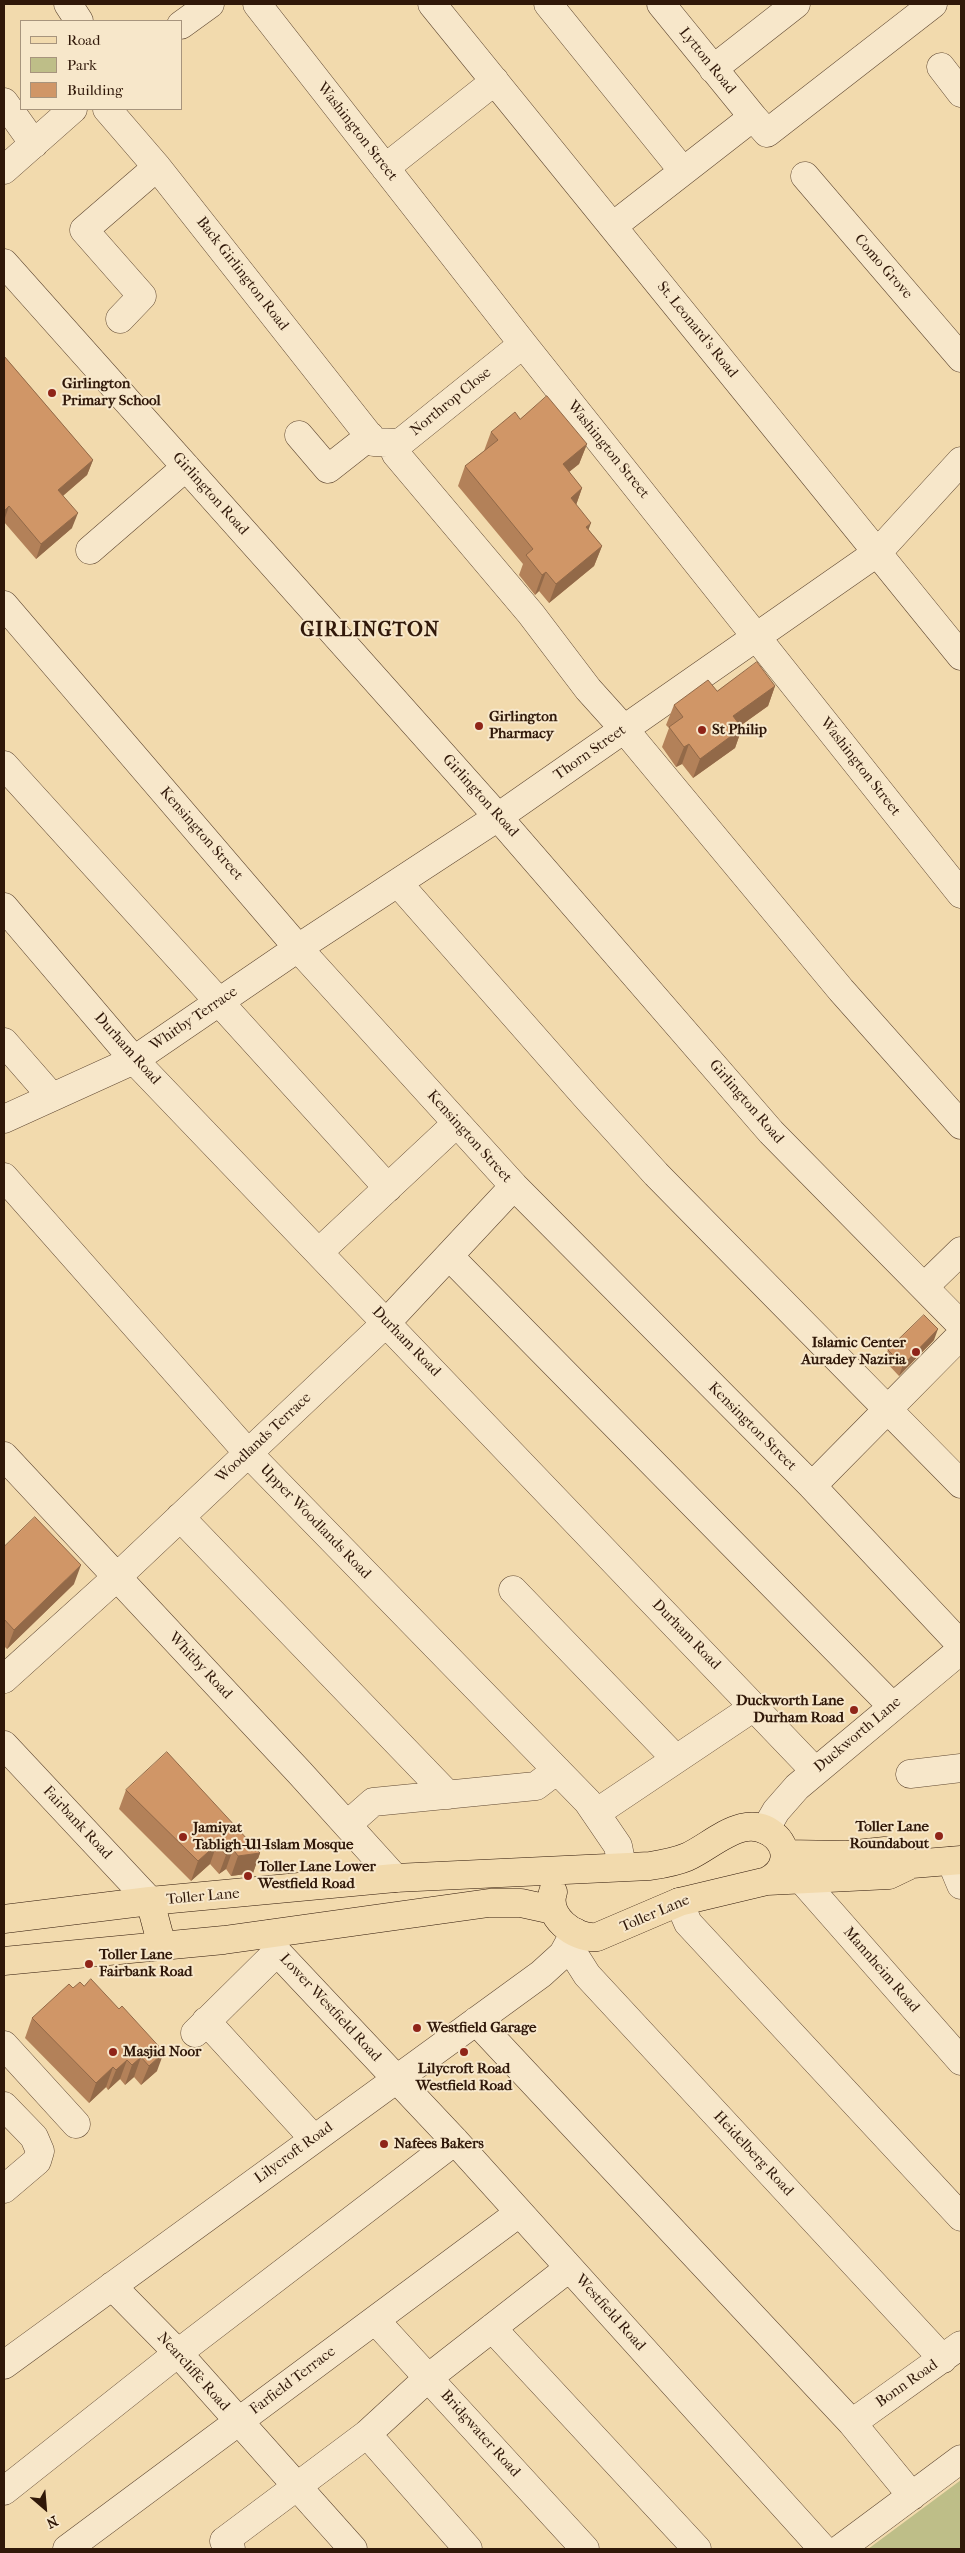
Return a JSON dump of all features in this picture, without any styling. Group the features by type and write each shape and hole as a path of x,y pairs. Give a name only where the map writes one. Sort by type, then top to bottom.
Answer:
{"main road":[{"name":"Toller Lane","path":"4,1919 150,1901 395,1878 650,1866 674,1862 688,1857 732,1830 752,1826 765,1830"},
{"path":"765,1830 779,1840 784,1854 780,1870 775,1877 768,1881"},
{"name":"Toller Lane","path":"784,1854 847,1855 885,1851 912,1864 958,1869"},
{"name":"Toller Lane","path":"572,1939 604,1936 679,1902 768,1881 889,1875 912,1864"},
{"name":"Toller Lane","path":"553,1910 552,1896 558,1884 583,1868"},
{"path":"395,1878 400,1914"},
{"path":"150,1901 162,1946"},
{"path":"4,1961 162,1946 274,1943 400,1914 506,1902 553,1910 572,1939"}],"street":[{"path":"68,4 78,20"},
{"name":"Washington Street","path":"257,4 523,344 961,894"},
{"name":"St. Leonard's Road","path":"432,4 961,656"},
{"path":"548,4 683,171"},
{"name":"Lytton Road","path":"662,4 712,68 767,133 933,4"},
{"path":"712,68 784,7"},
{"path":"941,68 961,93"},
{"path":"385,168 495,82"},
{"path":"4,102 34,144"},
{"path":"4,170 72,110"},
{"name":"Back Girlington Road","path":"108,110 157,166 378,440 396,454 531,614 588,689 624,729 841,990 961,1125"},
{"path":"612,226 754,117"},
{"path":"120,319 142,296 84,230 157,166"},
{"name":"Como Grove","path":"805,176 961,358"},
{"name":"Girlington Road","path":"4,263 498,817 771,1132 961,1324"},
{"name":"Northrop Close","path":"298,436 328,469 378,440 400,443 523,344"},
{"name":"Thorn Street","path":"298,948 498,817 878,552 961,461"},
{"path":"90,550 186,467"},
{"name":"Kensington Street","path":"4,605 298,948 514,1186 812,1486 961,1645"},
{"path":"4,765 388,1188"},
{"path":"398,882 656,1174 961,1484"},
{"name":"Durham Road","path":"4,907 134,1060 815,1771"},
{"name":"Whitby Terrace","path":"4,1119 134,1060 298,948"},
{"path":"4,1042 52,1097"},
{"path":"319,1252 457,1123"},
{"name":"Upper Woodlands Road","path":"4,1177 248,1453 557,1770 596,1813 618,1846 622,1866"},
{"name":"Woodlands Terrace","path":"4,1679 117,1577 387,1322 514,1186"},
{"path":"924,1287 961,1251"},
{"path":"448,1256 892,1706"},
{"path":"812,1486 961,1335"},
{"name":"Whitby Road","path":"4,1456 395,1878"},
{"path":"180,1517 448,1795"},
{"path":"513,1590 676,1759"},
{"name":"Duckworth Lane","path":"765,1830 784,1800 815,1771 961,1650"},
{"path":"596,1813 754,1707"},
{"name":"Fairbank Road","path":"4,1745 150,1901"},
{"path":"910,1774 961,1768"},
{"path":"347,1824 373,1802 536,1786 557,1770"},
{"name":"Mannheim Road","path":"801,1880 961,2061"},
{"path":"679,1902 688,1922 961,2217"},
{"name":"Lilycroft Road","path":"4,2365 554,1963 572,1939"},
{"name":"Heidelberg Road","path":"572,1939 587,1975 952,2352"},
{"path":"274,1943 200,2027 314,2139"},
{"name":"Lower Westfield Road","path":"274,1943 396,2078"},
{"path":"476,2021 852,2423 912,2496"},
{"path":"4,2046 76,2124"},
{"name":"Westfield Road","path":"396,2078 823,2549"},
{"path":"4,2106 34,2137 40,2151 37,2161 4,2189"},
{"path":"4,2490 455,2141"},
{"name":"Farfield Terrace","path":"66,2549 519,2213"},
{"path":"231,2549 224,2541 367,2434 428,2378 569,2268"},
{"name":"Nearcliffe Road","path":"112,2286 178,2354 354,2549"},
{"name":"Bridgwater Road","path":"375,2320 585,2549"},
{"path":"492,2328 697,2549"},
{"name":"Bonn Road","path":"852,2423 952,2352"},
{"path":"367,2434 468,2549"},
{"path":"840,2549 961,2459"}],"green space":[{"path":"961,2480 961,2549 868,2549"}],"building":[{"path":"4,356 93,460 58,490 78,513 41,544 9,506 4,511"},
{"path":"547,396 587,444 563,464 582,488 571,498 591,523 586,527 602,546 556,584 546,572 542,575 526,555 533,549 465,466 498,440 491,432 515,412 520,419"},
{"name":"St Philip","path":"757,662 775,686 733,716 742,728 700,759 689,744 684,747 669,727 683,717 674,705 708,680 717,691"},
{"path":"924,1315 938,1329 903,1365 888,1350"},
{"path":"35,1517 81,1565 14,1630 4,1619 4,1547"},
{"path":"167,1752 260,1853 238,1856 233,1849 226,1855 217,1844 198,1861 126,1790"},
{"path":"91,1979 119,2009 122,2006 164,2052 149,2066 141,2057 132,2065 127,2060 116,2070 113,2067 96,2083 32,2018 69,1984 73,1988 80,1982 84,1986"}],"place":[{"name":"Girlington Primary School","path":"52,393"},
{"name":"Girlington Pharmacy","path":"479,726"},
{"name":"St Philip","path":"702,730"},
{"name":"Islamic Center Auradey Naziria","path":"916,1352"},
{"name":"Duckworth Lane Durham Road","path":"854,1710"},
{"name":"Toller Lane Roundabout","path":"939,1836"},
{"name":"Jamiyat Tabligh-Ul-Islam Mosque","path":"183,1837"},
{"name":"Toller Lane Lower Westfield Road","path":"248,1876"},
{"name":"Toller Lane Fairbank Road","path":"89,1964"},
{"name":"Westfield Garage","path":"417,2028"},
{"name":"Masjid Noor","path":"113,2052"},
{"name":"Lilycroft Road Westfield Road","path":"464,2052"},
{"name":"Nafees Bakers","path":"384,2144"}],"district":[{"name":"GIRLINGTON","path":"370,631"}]}
